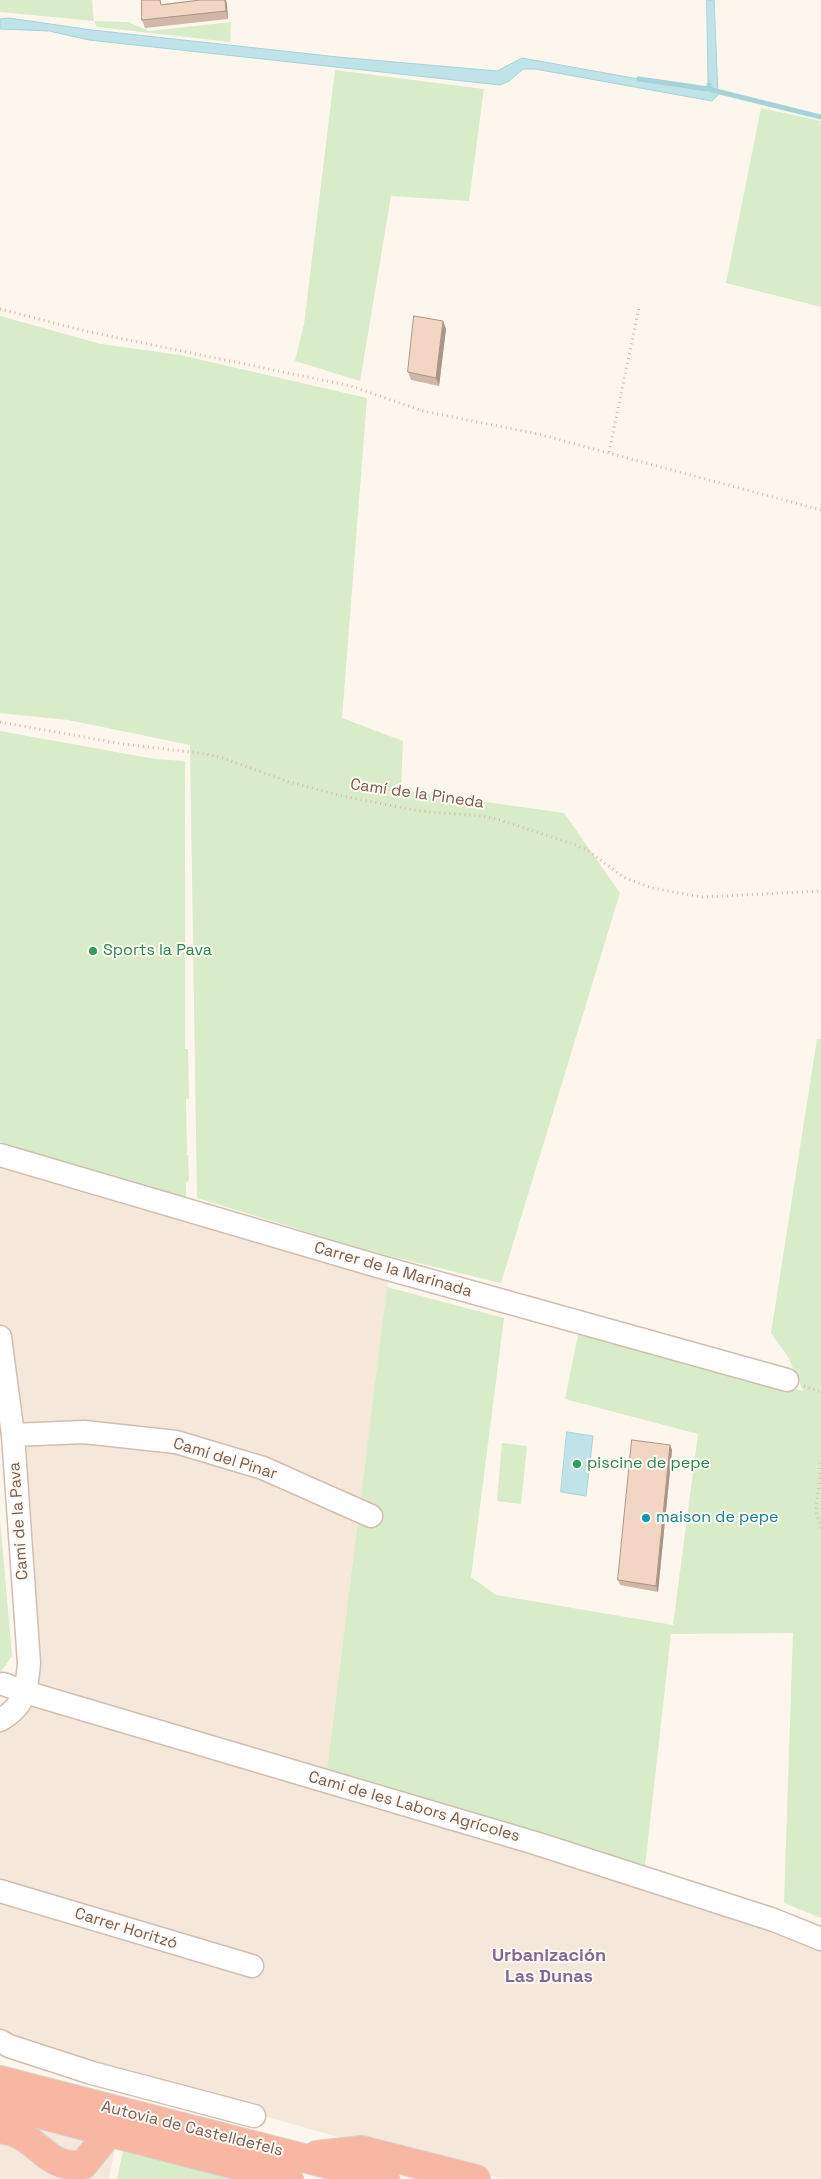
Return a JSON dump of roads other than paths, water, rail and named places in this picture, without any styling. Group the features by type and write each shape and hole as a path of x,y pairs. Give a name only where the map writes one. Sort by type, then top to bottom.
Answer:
{"highway":[{"path":"0,2064 58,2095"},
{"name":"Autovia de Castelldefels","path":"0,2080 58,2095 294,2168"},
{"name":"Autovia de Castelldefels","path":"0,2104 108,2133 294,2168 385,2179"},
{"path":"4,2130 74,2123"},
{"path":"4,2130 54,2160 70,2166 83,2164 108,2133"},
{"path":"294,2168 362,2150 476,2179"}],"street":[{"name":"Carrer de la Marinada","path":"0,1155 96,1172 383,1268 787,1380"},
{"name":"Camí de la Pava","path":"0,1337 13,1435 27,1646 30,1663 25,1692 17,1709 0,1720"},
{"name":"Camí del Pinar","path":"13,1435 84,1432 176,1442 263,1468 371,1516"},
{"name":"Camí de la Pava","path":"2,1684 18,1669 27,1646"},
{"name":"Camí de les Labors Agrícoles","path":"2,1684 535,1843 774,1920 821,1939"},
{"name":"Carrer Horitzó","path":"0,1891 252,1966"},
{"path":"0,2041 9,2046 92,2073 254,2116"}],"water":[{"path":"707,0 714,0 718,95 712,101 535,69 523,69 509,81 500,85 89,40 49,31 0,29 0,19 9,18 92,30 338,57 497,71 522,58 705,91 708,86"},
{"name":"piscine de pepe","path":"567,1432 593,1436 586,1496 561,1492"}],"waterway":[{"path":"639,79 709,89 709,85"},
{"path":"712,90 821,117"}],"place":[{"name":"Sports la Pava","path":"93,951"},
{"name":"piscine de pepe","path":"577,1464"},
{"name":"maison de pepe","path":"646,1518"}],"district":[{"name":"Urbanización Las Dunas","path":"549,1966"}]}
